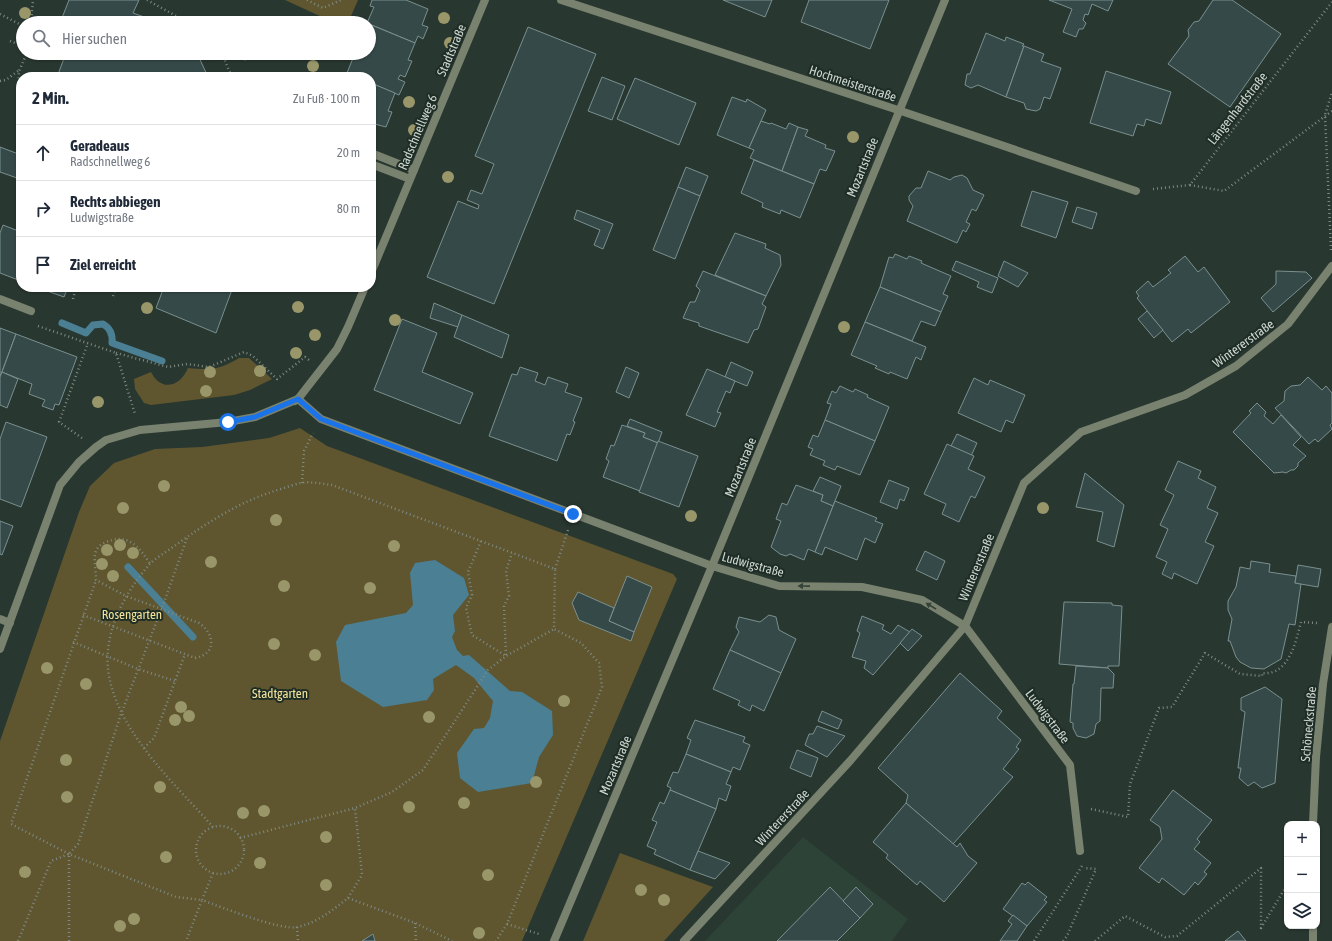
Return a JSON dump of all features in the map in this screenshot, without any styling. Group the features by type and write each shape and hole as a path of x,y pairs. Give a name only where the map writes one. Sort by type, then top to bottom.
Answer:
{"street":[{"name":"Stadtstraße","path":"420,153 485,0"},
{"name":"Radschnellweg 6","path":"376,261 485,0"},
{"name":"Hochmeisterstraße","path":"561,0 898,110 1136,191"},
{"name":"Mozartstraße","path":"555,940 712,566 898,110 945,0"},
{"path":"376,155 414,170"},
{"path":"376,166 410,179"},
{"name":"Wintererstraße","path":"684,941 850,761 965,626 1024,483 1081,432 1185,395 1236,366 1288,324 1332,266"},
{"path":"0,649 60,485 80,462 106,440 140,430 228,422 255,417 298,399 336,349 348,327 363,292"},
{"path":"0,299 31,311"},
{"name":"Ludwigstraße","path":"298,399 321,419 712,566 779,586 862,587 922,600 965,626 1070,765 1080,851"},
{"path":"0,619 10,623"},
{"name":"Schöneckstraße","path":"1313,821 1320,713 1328,646 1332,627"},
{"path":"1313,929 1313,941"}],"path":[{"path":"32,16 33,0"},
{"path":"147,0 176,16"},
{"path":"307,0 324,8 341,0"},
{"name":"Längenhardstraße","path":"1190,185 1332,2"},
{"path":"0,14 16,22"},
{"path":"10,41 16,43"},
{"path":"19,71 24,60"},
{"path":"225,60 230,72"},
{"path":"0,81 6,80 16,73"},
{"path":"1332,92 1325,115 1332,257"},
{"path":"1136,191 1190,185 1224,191 1332,111"},
{"path":"72,300 74,292"},
{"path":"113,296 114,292"},
{"path":"31,311 37,326 116,353 168,367 187,364 209,367 244,352 253,356 277,379 305,357 311,362"},
{"path":"88,343 59,422 96,447"},
{"path":"116,353 140,430"},
{"path":"302,482 304,451 321,419"},
{"path":"213,827 144,748 121,714 110,681 107,656 113,628 126,596 150,564 208,523 254,497 302,482 332,485 555,569"},
{"path":"554,629 555,569 573,514"},
{"path":"18,941 50,861 69,854 78,844 121,714 162,609 187,537"},
{"path":"150,564 144,555 131,542 123,538 111,540 100,545 95,553 96,580 10,824 69,854 176,897 202,900 266,922 297,927 325,916 348,898 362,876 355,808"},
{"path":"481,541 468,572 472,595 466,608 470,628 472,635 506,656"},
{"path":"506,656 504,606 509,596 506,571 512,553"},
{"path":"83,615 113,628 195,658 203,657 206,654 211,642 207,629 199,623 126,596 96,580"},
{"path":"1075,805 1128,817 1130,784 1159,708 1172,706 1205,653 1240,674 1262,676 1262,673 1272,672 1283,665 1292,653 1301,622 1318,623 1332,627"},
{"path":"240,838 355,808 392,792 423,770 488,670 506,656 554,629"},
{"path":"496,941 507,924 602,688 599,663 580,643 554,629"},
{"path":"73,642 138,669 175,681"},
{"path":"144,748 154,738 185,654"},
{"path":"213,827 224,827 233,830 240,838 244,852 239,865 227,873 213,873 205,869 196,855 196,846 200,838 213,827"},
{"path":"1034,941 1082,868 1080,851"},
{"path":"69,854 69,941"},
{"path":"1063,941 1067,936 1096,869 1082,868"},
{"path":"1095,941 1125,916 1165,937 1177,936 1261,868 1261,928 1284,890"},
{"path":"186,941 213,873"},
{"path":"348,898 415,923 452,941"},
{"path":"415,923 416,941"},
{"path":"507,924 555,940"},
{"path":"297,927 298,941"}],"shaded area":[{"path":"803,837 908,919 892,941 705,941"}],"green space":[{"path":"285,0 358,0 351,16 320,16"},
{"path":"239,358 249,358 272,379 250,390 234,395 151,405 144,403 135,389 134,379 151,372 160,382 165,385 170,385 180,379 188,368 215,368 226,365"},
{"name":"Stadtgarten","path":"300,428 327,446 673,574 677,579 522,941 0,941 0,741 79,512 90,486 114,463 155,449 202,447 269,438"},
{"path":"620,853 713,887 664,941 583,941"}],"water":[{"path":"435,560 464,578 469,595 453,615 455,631 452,637 457,650 463,656 469,655 510,691 522,692 552,711 553,735 539,757 532,783 478,792 460,778 457,753 474,729 484,728 490,718 493,701 474,678 456,665 433,679 434,690 427,700 383,707 341,681 336,642 345,625 406,613 413,605 410,573 415,563"}],"building":[{"path":"69,0 139,0 133,13 141,16 63,16"},
{"path":"372,0 406,0 428,9 422,25 428,27 423,39 418,36 415,43 376,27 376,16 370,16 374,7 370,6"},
{"path":"723,0 772,0 765,17"},
{"path":"809,0 889,0 870,49 801,22"},
{"path":"1049,0 1113,0 1108,11 1092,4 1088,15 1085,14 1083,20 1086,23 1083,29 1079,29 1076,37 1063,32 1072,9"},
{"path":"1213,0 1232,0 1281,34 1230,107 1168,64 1189,36 1188,30 1194,22 1199,21"},
{"path":"376,27 415,43 408,60 412,61 405,77 400,75 398,79 405,82 399,95 376,85 376,72 347,72 352,60 376,60"},
{"path":"528,27 596,54 494,304 427,277 458,201 478,209 479,205 467,200 471,190 482,194 494,164 475,156"},
{"path":"986,33 1005,41 1006,37 1024,44 1022,46 1024,46 1006,97 978,85 971,88 965,85 967,74 970,74"},
{"path":"1024,46 1044,54 1041,61 1061,68 1050,99 1044,97 1040,109 1036,111 1026,109 1024,103 1006,97"},
{"path":"63,60 200,60 206,72 59,72"},
{"path":"1106,71 1171,92 1161,124 1146,119 1144,126 1137,124 1133,136 1090,123"},
{"path":"602,77 625,86 612,120 588,111"},
{"path":"635,78 696,103 679,145 617,119"},
{"path":"376,85 395,93 388,111 392,112 386,127 376,124"},
{"path":"732,97 746,102 747,99 766,110 749,148 717,135"},
{"path":"761,121 786,129 789,123 798,127 782,171 750,158 754,150 749,148"},
{"path":"798,127 808,130 805,136 826,145 825,148 835,151 826,171 820,169 814,184 782,171"},
{"path":"0,147 16,153 16,178 0,172"},
{"path":"754,160 814,184 800,218 781,210 780,214 762,207 763,203 741,193"},
{"path":"686,167 708,176 700,196 678,187"},
{"path":"928,171 950,180 954,177 962,175 967,178 973,190 984,195 976,211 972,209 966,222 970,224 966,232 963,230 957,243 907,221 913,206 909,200 909,196 916,188 921,188"},
{"path":"678,187 700,196 675,259 653,250"},
{"path":"1032,191 1068,202 1056,238 1021,226"},
{"path":"1077,207 1097,213 1092,229 1072,222"},
{"path":"577,210 613,224 603,249 594,245 600,230 574,219"},
{"path":"3,225 16,230 16,279 0,273 0,233"},
{"path":"735,233 766,244 765,248 780,255 781,265 766,296 715,275"},
{"path":"895,254 907,259 909,256 922,261 921,263 951,276 943,294 948,296 941,312 880,287 889,257 893,258"},
{"path":"1185,256 1198,272 1204,267 1230,302 1191,333 1188,329 1172,342 1137,298 1139,296 1136,292 1148,281 1153,287 1171,273 1168,270"},
{"path":"956,261 998,278 992,293 977,287 979,282 952,270"},
{"path":"1004,261 1028,273 1018,287 998,276"},
{"path":"703,271 766,296 762,304 766,307 758,329 754,330 748,343 699,326 699,323 683,318 690,302 695,302 700,290 696,286"},
{"path":"1276,271 1306,272 1312,278 1273,312 1261,298 1276,284"},
{"path":"880,287 941,312 935,326 921,321 912,341 865,322"},
{"path":"50,292 66,292 64,297"},
{"path":"162,292 231,292 216,333 156,308"},
{"path":"434,303 462,315 458,327 430,318"},
{"path":"1147,311 1163,330 1154,338 1138,319"},
{"path":"462,315 509,335 502,358 454,337"},
{"path":"402,319 437,333 422,372 473,393 460,424 374,390"},
{"path":"865,322 926,347 921,360 916,357 907,379 875,368 877,366 851,355"},
{"path":"0,328 16,334 0,377"},
{"path":"16,334 77,357 59,405 55,404 53,410 42,406 45,400 29,394 32,384 2,372"},
{"path":"731,362 753,372 747,386 725,377"},
{"path":"520,367 538,373 535,381 545,385 548,377 568,384 565,392 582,398 573,421 575,422 570,435 567,434 557,461 489,436 512,374 517,375"},
{"path":"626,367 639,373 629,398 616,392"},
{"path":"707,369 735,381 730,393 726,391 717,412 721,413 715,427 686,415"},
{"path":"2,372 18,379 7,408 0,405 0,377"},
{"path":"1308,377 1322,390 1326,386 1332,393 1332,423 1330,425 1332,429 1318,442 1315,439 1309,444 1275,408 1284,401 1285,391 1291,386 1300,385"},
{"path":"974,378 988,385 990,380 1025,395 1013,423 1006,420 1001,432 958,413"},
{"path":"840,386 853,392 855,389 868,395 867,397 889,407 875,441 825,420 831,404 827,403 832,391 836,393"},
{"path":"1257,403 1266,412 1264,416 1273,424 1281,415 1301,437 1293,445 1306,456 1298,463 1298,466 1294,470 1286,473 1274,473 1233,432 1251,413 1249,411"},
{"path":"630,419 662,432 658,443 643,437 645,433 627,426"},
{"path":"825,420 875,441 860,475 837,466 835,470 823,465 825,461 810,455 813,449 808,447 813,435 818,437"},
{"path":"6,422 47,437 21,507 0,499 0,439"},
{"path":"622,425 645,433 643,437 658,443 640,491 603,477 609,461 606,459 611,445 614,446"},
{"path":"957,434 977,443 971,456 951,446"},
{"path":"658,441 698,456 679,507 639,492"},
{"path":"947,444 974,456 968,469 985,477 975,498 971,496 959,522 942,514 946,504 924,494"},
{"path":"1178,461 1201,471 1198,478 1216,487 1207,508 1218,513 1205,542 1214,546 1197,584 1174,573 1172,579 1162,574 1167,562 1156,557 1168,529 1160,525 1174,495 1165,490"},
{"path":"1085,473 1124,505 1114,547 1097,541 1103,512 1076,507"},
{"path":"820,477 841,486 833,506 821,501 823,495 813,491"},
{"path":"889,480 909,488 904,501 900,499 897,509 880,502"},
{"path":"796,485 823,495 821,501 833,506 815,552 808,549 804,560 790,554 786,556 780,554 771,547 781,521 776,519 782,503 787,505"},
{"path":"835,501 877,518 875,521 883,524 875,543 865,538 857,560 825,547 822,555 815,552"},
{"path":"0,521 13,526 2,555 0,554"},
{"path":"925,551 945,561 937,580 916,570"},
{"path":"1251,561 1270,564 1269,572 1296,576 1295,583 1301,584 1295,625 1289,624 1281,659 1264,669 1251,668 1240,662 1236,657 1230,641 1228,641 1232,619 1228,610 1228,601 1236,587 1240,567 1250,569"},
{"path":"1298,565 1321,569 1318,587 1295,583"},
{"path":"627,576 652,587 634,632 609,621"},
{"path":"578,592 614,608 609,621 634,632 631,641 579,620 572,603"},
{"path":"1064,602 1112,603 1112,605 1122,606 1119,666 1108,666 1108,668 1059,664"},
{"path":"769,615 776,617 779,630 796,639 781,673 730,650 739,632 736,627 739,617 760,622"},
{"path":"862,616 884,625 882,629 891,634 898,625 910,632 873,675 864,668 866,661 852,657 860,633 857,631"},
{"path":"912,629 922,636 908,651 900,643"},
{"path":"730,650 781,673 764,711 752,705 750,711 738,705 740,701 713,689"},
{"path":"1076,666 1108,668 1114,674 1113,688 1101,688 1100,721 1096,724 1094,734 1086,738 1077,736 1073,728 1073,723 1070,722"},
{"path":"960,673 1002,711 997,718 1021,740 1016,747 1019,749 1003,769 1013,777 953,844 906,803 908,795 878,768"},
{"path":"1265,687 1282,699 1275,783 1262,788 1254,782 1248,786 1239,778 1241,768 1238,768 1245,712 1241,710 1241,698"},
{"path":"822,711 842,720 838,729 818,721"},
{"path":"695,720 745,737 743,742 750,745 740,770 733,767 731,772 686,754 691,740 687,738"},
{"path":"817,726 845,736 827,757 805,745 809,734 813,734"},
{"path":"797,750 818,758 811,777 790,768"},
{"path":"686,754 731,772 726,784 731,786 726,801 719,798 716,809 670,790 671,788 667,786 673,772 678,773"},
{"path":"670,790 716,809 690,870 654,854 656,850 647,846 657,822 652,820 660,802 664,804"},
{"path":"1173,790 1212,820 1197,839 1200,842 1194,849 1211,863 1204,872 1207,874 1198,885 1195,882 1184,895 1162,878 1159,883 1139,868 1162,839 1160,827 1150,820"},
{"path":"906,803 957,847 960,843 968,856 977,863 944,902 920,881 917,885 886,858 888,855 873,842"},
{"path":"698,851 730,863 715,879 690,870"},
{"path":"1028,882 1047,897 1044,900 1047,902 1027,926 1003,909 1022,883 1025,885"},
{"path":"830,887 860,918 837,941 777,941"},
{"path":"856,887 873,904 860,918 843,901"},
{"path":"1013,915 1027,926 1017,941 1000,941 1012,924 1008,921"},
{"path":"1238,931 1246,941 1225,941"},
{"path":"373,934 375,941 362,941"}],"waterway":[{"path":"62,323 86,333 93,325 103,324 108,327 112,337 112,343 162,361"},
{"path":"128,567 193,637"}],"route":[{"path":"228,422 255,417 298,399 321,419 573,514"}],"park label":[{"name":"Rosengarten","path":"132,614"}]}
